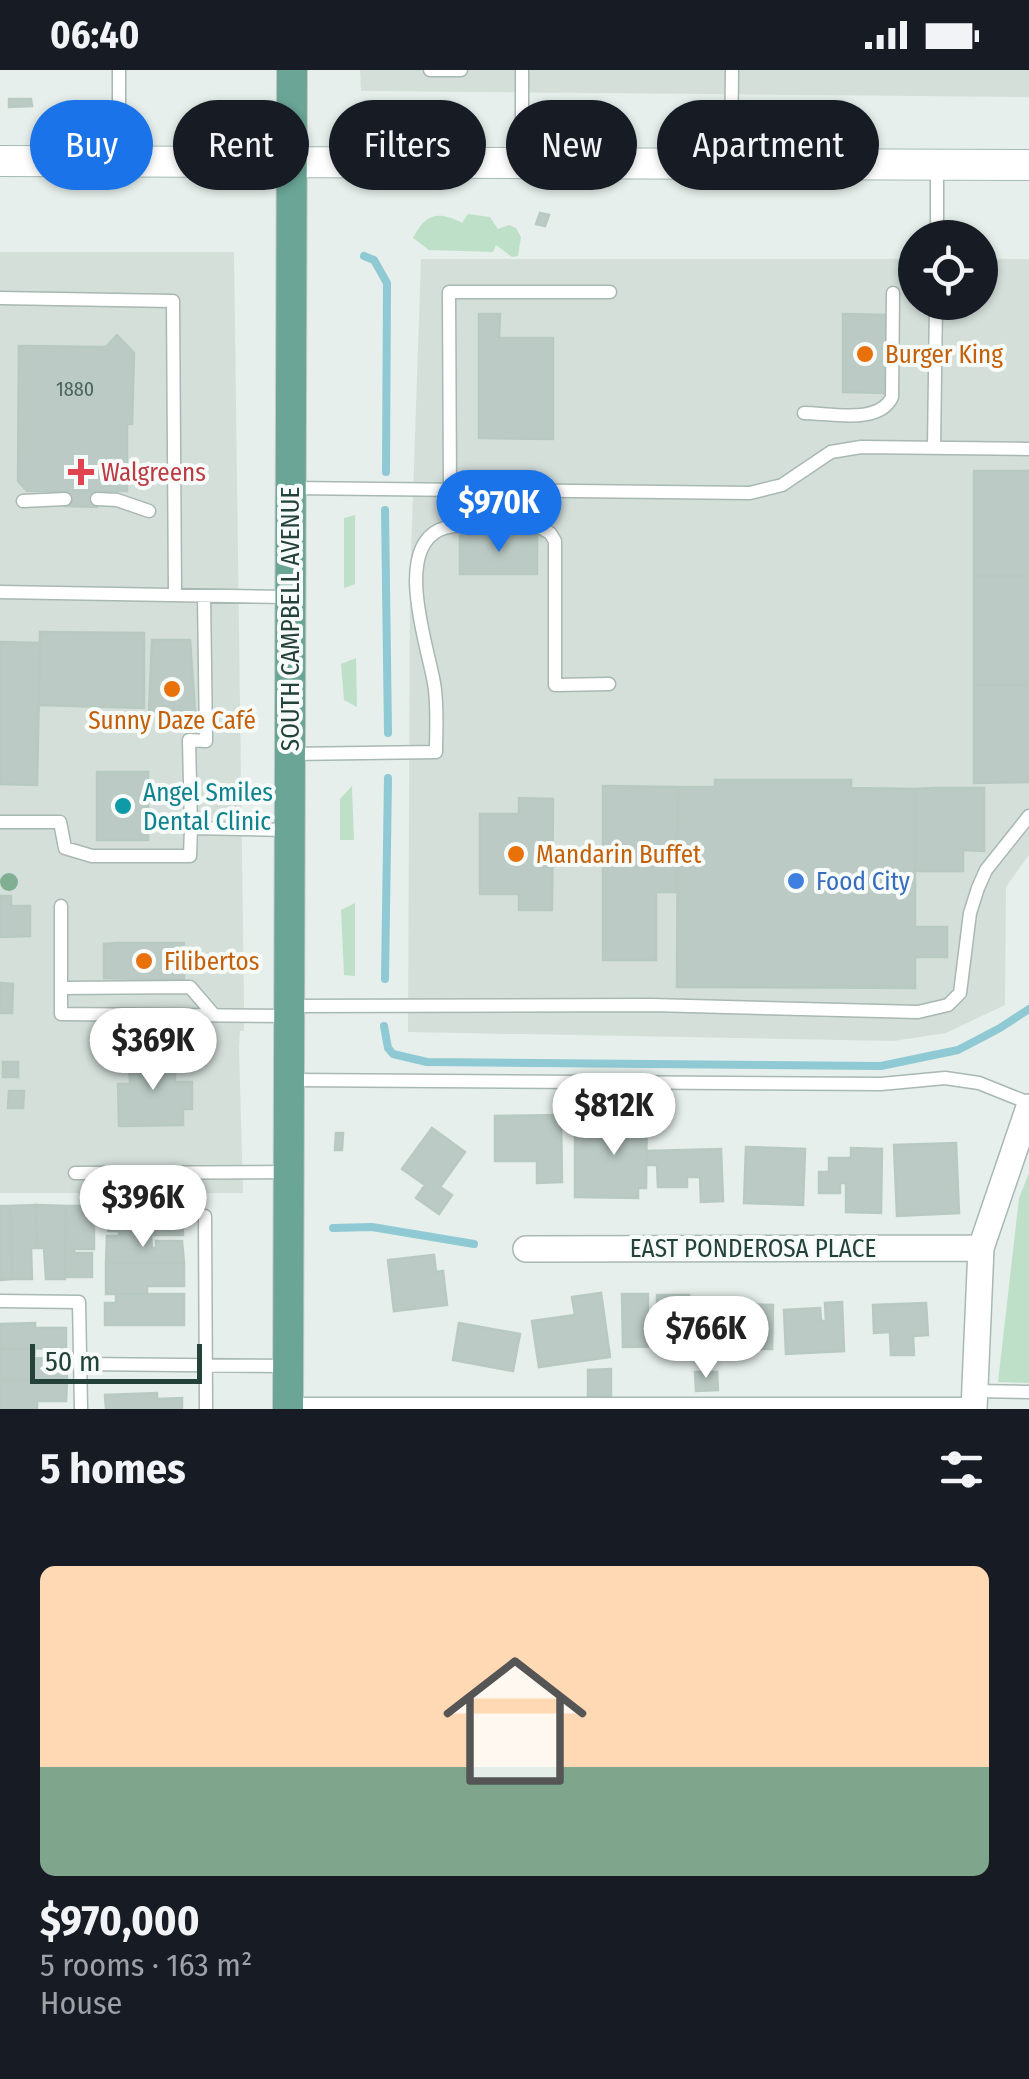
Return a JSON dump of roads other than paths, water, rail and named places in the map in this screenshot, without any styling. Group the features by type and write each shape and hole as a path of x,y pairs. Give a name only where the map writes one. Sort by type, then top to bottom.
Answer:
{"main road":[{"name":"SOUTH CAMPBELL AVENUE","path":"292,70 292,100"},
{"path":"0,161 30,161"},
{"path":"309,162 506,163"},
{"path":"879,165 1029,166"},
{"name":"SOUTH CAMPBELL AVENUE","path":"288,1407 292,190"}],"street":[{"path":"975,1401 981,1248 1029,1105"},
{"name":"EAST PONDEROSA PLACE","path":"526,1249 981,1248"}],"lane":[{"path":"119,70 119,100"},
{"path":"430,70 462,70"},
{"path":"522,70 522,100"},
{"path":"732,70 732,100"},
{"path":"936,220 937,165"},
{"path":"450,490 450,292 610,292"},
{"path":"804,413 874,414 887,406 892,397 892,293"},
{"path":"0,298 173,301 176,595"},
{"path":"934,448 936,320"},
{"path":"291,488 750,492 782,485 832,452 861,447 1029,449"},
{"path":"22,500 65,499"},
{"path":"97,500 117,500 149,511"},
{"path":"290,754 436,752 435,686 418,614 418,558 423,544 434,532 450,526 538,527 550,533 555,541 555,685 610,684"},
{"path":"0,592 290,597"},
{"path":"0,822 60,822 65,848 92,856 190,856 189,740 206,740 204,596"},
{"path":"61,906 61,1014 214,1015 652,1005 918,1012 948,1005 960,993 970,913 986,870 1029,816"},
{"path":"191,828 290,830"},
{"path":"61,988 190,988 214,1015"},
{"path":"288,1080 881,1084 945,1078 979,1082 1029,1105"},
{"path":"75,1173 288,1172"},
{"path":"205,1216 206,1409"},
{"path":"0,1301 79,1302 81,1409"},
{"path":"82,1364 288,1366"},
{"path":"288,1407 975,1401 1029,1392"}],"waterway":[{"path":"364,256 374,260 387,283 386,472"},
{"path":"385,510 388,733"},
{"path":"385,979 388,778"},
{"path":"384,1026 393,1054 427,1062 881,1066 958,1050 1029,1009"},
{"path":"333,1228 372,1227 474,1244"}],"place":[{"name":"Burger King","path":"865,354"},
{"name":"Walgreens","path":"81,472"},
{"name":"Sunny Daze Café","path":"172,689"},
{"name":"Angel Smiles Dental Clinic","path":"123,806"},
{"name":"Mandarin Buffet","path":"516,854"},
{"name":"Food City","path":"796,881"},
{"name":"Filibertos","path":"144,961"}]}
